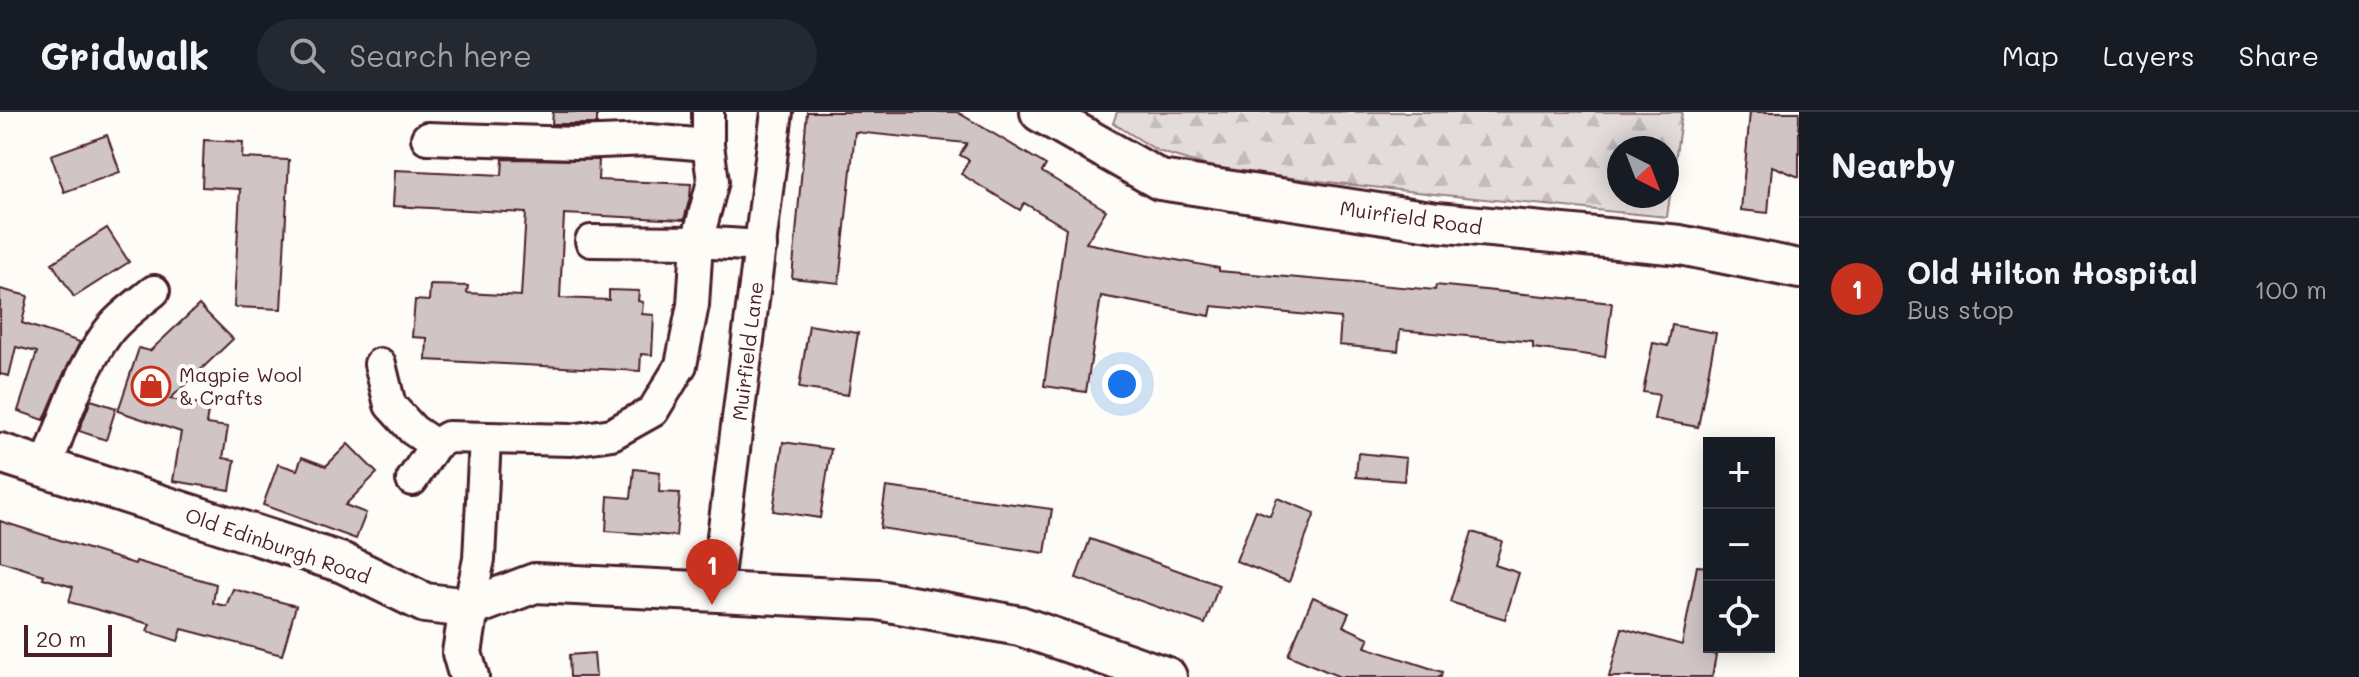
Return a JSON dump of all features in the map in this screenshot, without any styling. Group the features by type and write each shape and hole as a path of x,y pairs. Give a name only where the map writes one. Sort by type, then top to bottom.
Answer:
{"street":[{"path":"412,480 435,445 448,437 571,440 612,434 653,411 681,365 693,305 697,242 713,181 708,112"},
{"name":"Muirfield Lane","path":"716,591 777,112"},
{"name":"Muirfield Road","path":"1040,112 1160,180 1437,222 1680,245 1799,269"},
{"path":"427,138 576,143 649,140 708,145"},
{"path":"591,241 761,246"},
{"path":"46,468 73,394 107,333 154,291"},
{"path":"380,364 390,405 413,430 435,445"},
{"path":"469,677 462,653 479,559 485,439"},
{"name":"Old Edinburgh Road","path":"0,453 343,563 425,603 469,608 535,583 878,600 1020,626 1167,677"}],"green space":[{"path":"1117,112 1682,112 1679,136 1607,136 1607,208 1668,208 1667,217 1220,170 1158,151 1113,123"}],"building":[{"path":"553,112 597,112 597,124 552,124"},
{"path":"807,112 957,112 1046,165 1042,172 1106,210 1086,243 1219,268 1219,271 1435,290 1436,285 1612,303 1605,357 1533,348 1533,342 1400,330 1398,351 1339,345 1341,318 1212,306 1210,316 1101,296 1086,392 1044,386 1066,228 1024,203 1020,210 961,174 969,160 960,155 967,143 855,132 839,283 792,278"},
{"path":"1750,112 1799,112 1799,177 1772,166 1768,213 1741,210"},
{"path":"107,135 120,172 64,192 51,155"},
{"path":"204,140 243,142 242,158 289,160 281,309 234,307 240,189 202,187"},
{"path":"503,159 599,160 598,180 691,184 684,220 564,214 560,298 609,300 609,290 639,291 638,301 643,302 642,314 654,315 652,355 641,354 640,371 426,360 427,338 412,337 415,300 429,301 430,285 468,286 467,293 521,296 526,213 393,206 395,170 502,175"},
{"path":"107,228 129,262 74,297 52,263"},
{"path":"0,289 28,296 22,323 80,342 44,420 18,411 37,352 16,347 9,376 0,374"},
{"path":"199,305 233,339 170,399 209,405 206,424 228,427 223,458 235,460 230,490 173,481 181,432 118,411 139,348 150,351"},
{"path":"809,325 858,333 848,395 799,388"},
{"path":"1672,325 1716,333 1698,427 1654,419 1659,395 1643,392 1653,343 1668,346"},
{"path":"91,400 116,408 106,440 79,431"},
{"path":"783,442 831,449 820,518 773,511"},
{"path":"348,444 377,473 345,505 366,513 356,539 263,505 278,464 297,470 302,457 326,466"},
{"path":"1358,453 1406,458 1404,481 1356,477"},
{"path":"634,469 660,472 659,492 680,493 676,536 606,531 608,496 631,498"},
{"path":"886,487 1052,509 1045,553 880,528"},
{"path":"1277,498 1315,513 1289,582 1236,561 1256,510 1270,516"},
{"path":"0,521 135,564 136,561 216,584 213,603 226,606 233,589 296,606 282,655 182,629 178,641 147,631 150,624 69,602 73,587 0,561"},
{"path":"1472,532 1502,541 1495,565 1519,573 1505,619 1450,602"},
{"path":"1090,539 1219,585 1205,624 1076,578"},
{"path":"1697,566 1703,566 1703,653 1716,655 1712,677 1609,677 1622,628 1682,645"},
{"path":"1313,597 1349,613 1343,626 1369,638 1365,647 1442,672 1441,677 1340,677 1288,655"},
{"path":"594,653 596,677 570,677 569,655"}],"place":[{"name":"Magpie Wool & Crafts","path":"151,386"},
{"name":"Old Hilton Hospital","path":"712,605"}]}
